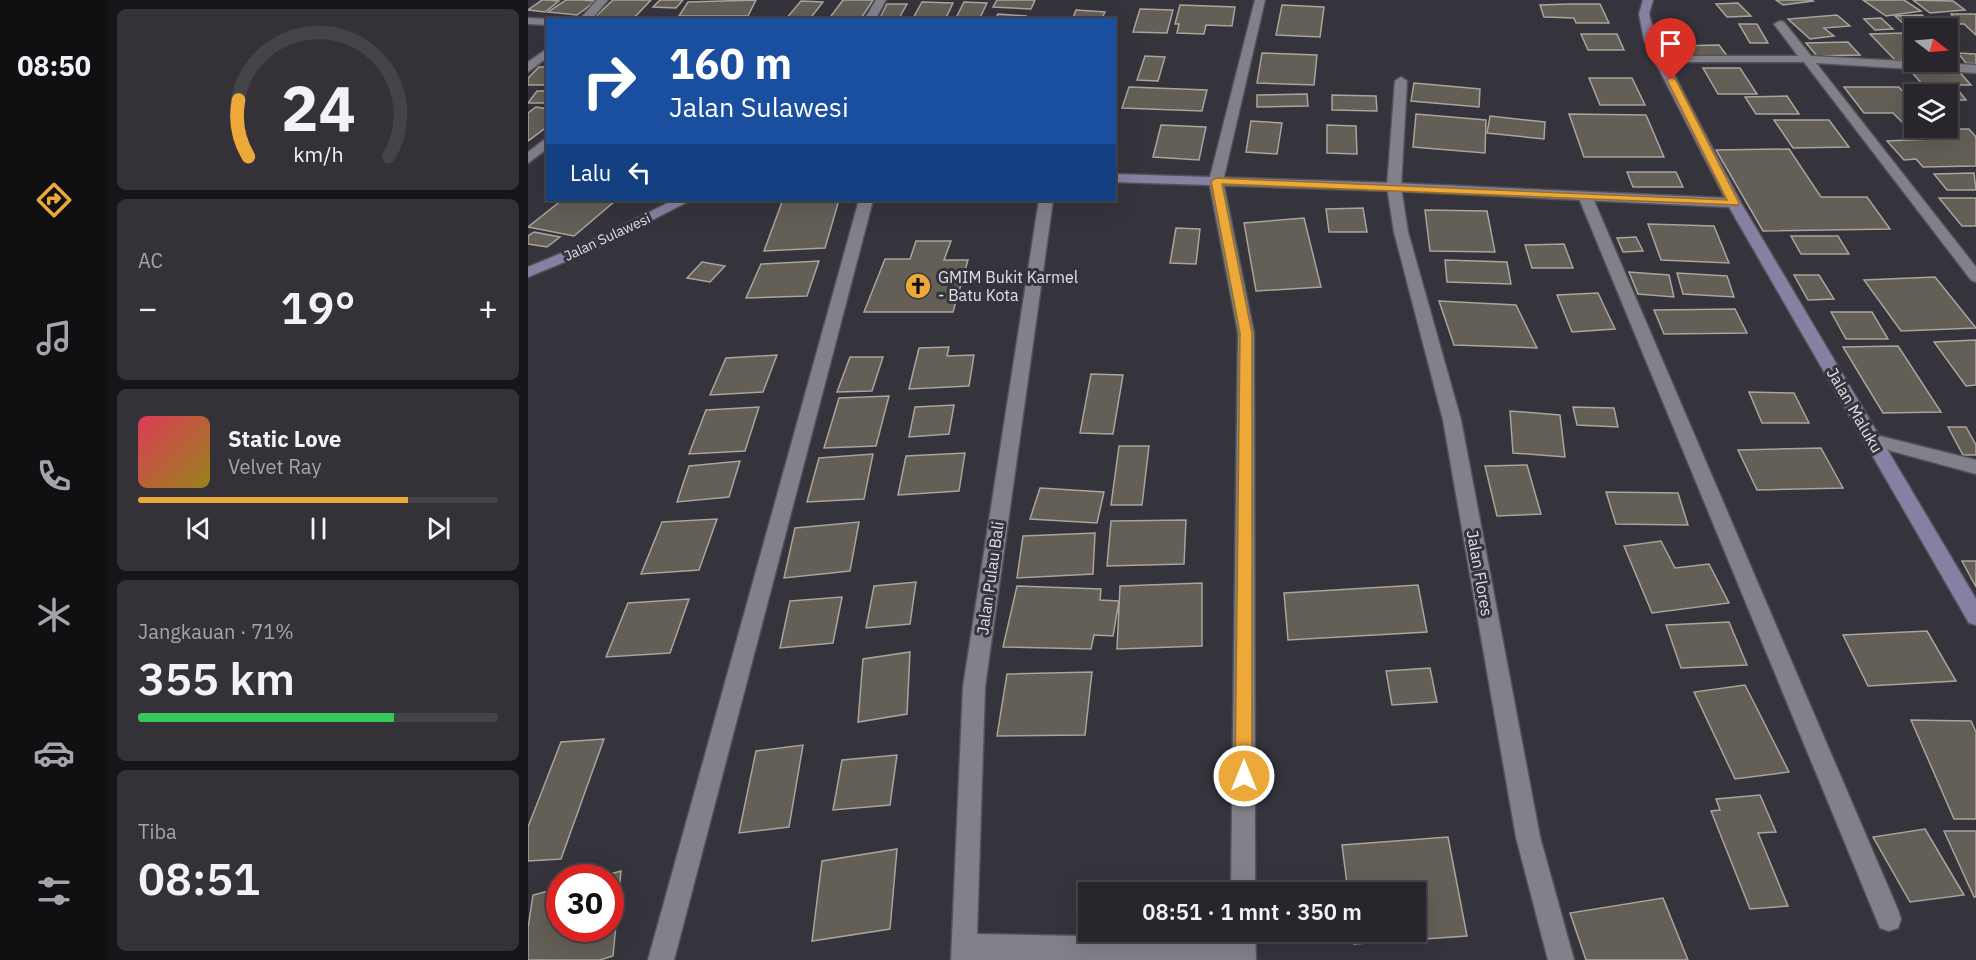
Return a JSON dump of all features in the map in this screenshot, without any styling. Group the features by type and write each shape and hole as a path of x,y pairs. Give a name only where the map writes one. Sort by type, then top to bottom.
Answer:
{"main road":[{"path":"1116,178 1394,187 1734,203 1646,28 1644,14 1648,0"},
{"name":"Jalan Sulawesi","path":"528,272 591,246 682,201"},
{"name":"Jalan Maluku","path":"1734,203 1976,617"}],"street":[{"path":"586,18 603,0"},
{"path":"870,18 881,0"},
{"path":"1243,882 1246,333 1216,181 1260,0"},
{"path":"528,21 546,22"},
{"path":"1780,24 1976,277"},
{"path":"528,68 546,53"},
{"path":"1661,59 1807,59 1976,69"},
{"name":"Jalan Flores","path":"1401,81 1394,187 1401,232 1452,420 1528,837 1561,960"},
{"path":"528,159 546,143"},
{"path":"528,159 546,160"},
{"path":"1585,196 1889,919"},
{"path":"661,960 866,201"},
{"name":"Jalan Pulau Bali","path":"964,953 974,687 1046,201"},
{"path":"1872,440 1976,467"},
{"path":"964,953 1243,948"}],"building":[{"path":"542,0 559,1 545,12 528,10"},
{"path":"566,0 596,1 577,15 548,12"},
{"path":"613,0 651,0 634,18 594,18"},
{"path":"660,0 683,0 676,8 653,7"},
{"path":"756,0 748,16 679,16 688,2"},
{"path":"843,0 873,0 861,18 830,18"},
{"path":"997,0 1035,0 1031,9 993,7"},
{"path":"1776,0 1811,0 1813,1 1783,5"},
{"path":"1863,0 1904,0 1921,11 1886,16"},
{"path":"1913,0 1953,1 1965,10 1930,13"},
{"path":"801,1 823,2 811,18 787,18"},
{"path":"922,2 953,3 946,18 913,18"},
{"path":"964,2 987,3 980,18 956,18"},
{"path":"1738,3 1751,16 1727,17 1716,4"},
{"path":"887,4 907,4 899,18 880,18"},
{"path":"1600,4 1609,23 1576,23 1574,18 1544,17 1540,5"},
{"path":"1180,5 1235,7 1232,26 1206,25 1204,34 1177,33 1179,24 1175,24"},
{"path":"1282,5 1324,7 1320,37 1276,35"},
{"path":"1140,9 1173,10 1167,33 1133,32"},
{"path":"1076,10 1105,12 1102,18 1073,18"},
{"path":"998,14 1026,16 1025,18 996,18"},
{"path":"1951,14 1976,14 1976,35 1964,24 1959,24 1958,18 1954,18"},
{"path":"1837,15 1850,26 1824,28 1834,36 1810,39 1788,19"},
{"path":"1922,15 1926,18 1904,18 1904,24 1895,16"},
{"path":"1881,18 1893,29 1875,30 1864,19"},
{"path":"1739,24 1757,24 1768,43 1750,43"},
{"path":"1904,33 1904,60 1895,60 1870,34"},
{"path":"1581,34 1617,34 1624,50 1588,50"},
{"path":"1848,42 1860,55 1817,56 1806,43"},
{"path":"1719,45 1728,57 1681,57 1673,46"},
{"path":"1262,53 1317,55 1314,85 1257,83"},
{"path":"1958,53 1976,54 1976,64 1966,63"},
{"path":"1145,56 1165,57 1158,81 1137,80"},
{"path":"539,67 546,67 546,85 528,85 528,78"},
{"path":"1703,68 1740,68 1757,94 1718,94"},
{"path":"1958,70 1971,85 1958,84 1922,84 1912,72 1958,72"},
{"path":"1589,78 1632,78 1645,105 1600,105"},
{"path":"1414,83 1480,89 1479,107 1411,101"},
{"path":"1129,87 1207,90 1202,111 1122,108"},
{"path":"1844,87 1899,87 1904,93 1904,122 1893,113 1864,113"},
{"path":"1958,90 1966,100 1958,100"},
{"path":"537,91 546,91 546,103 528,103"},
{"path":"1307,94 1308,106 1257,107 1257,95"},
{"path":"1332,95 1376,96 1377,111 1332,110"},
{"path":"1787,96 1799,114 1756,114 1745,97"},
{"path":"536,107 546,109 546,128 528,141 528,113"},
{"path":"1416,114 1486,120 1485,153 1413,147"},
{"path":"1569,114 1646,115 1664,157 1584,157"},
{"path":"1490,116 1545,122 1544,139 1487,133"},
{"path":"1774,120 1829,120 1849,147 1793,148"},
{"path":"1251,121 1282,123 1277,154 1246,152"},
{"path":"1161,125 1206,127 1199,160 1153,157"},
{"path":"1327,125 1356,126 1357,154 1327,153"},
{"path":"1958,129 1969,129 1976,137 1976,166 1923,167 1916,159 1904,160 1887,141 1958,138"},
{"path":"1789,149 1821,197 1867,197 1890,229 1763,231 1716,150"},
{"path":"1627,172 1676,172 1683,187 1633,187"},
{"path":"1974,173 1976,190 1947,190 1934,174"},
{"path":"1939,198 1976,198 1976,226 1962,226"},
{"path":"561,201 615,201 574,236 528,227"},
{"path":"839,201 825,248 764,251 782,202"},
{"path":"1363,208 1367,232 1329,232 1326,209"},
{"path":"1425,210 1487,211 1495,252 1430,251"},
{"path":"1304,218 1321,287 1256,291 1244,223"},
{"path":"1648,224 1714,226 1729,263 1661,260"},
{"path":"1176,228 1200,229 1196,264 1170,263"},
{"path":"534,232 560,237 547,247 528,244 528,236"},
{"path":"1791,236 1838,236 1849,254 1801,254"},
{"path":"1636,237 1643,251 1623,252 1617,238"},
{"name":"GMIM Bukit Karmel - Batu Kota","path":"916,241 951,241 944,260 968,260 953,312 864,312 885,259 910,259"},
{"path":"1564,244 1573,268 1532,268 1525,245"},
{"path":"1445,260 1507,262 1511,284 1447,282"},
{"path":"819,261 807,296 746,298 761,264"},
{"path":"702,262 725,266 710,282 687,278"},
{"path":"1629,272 1669,275 1674,297 1638,294"},
{"path":"1677,273 1727,276 1734,297 1683,294"},
{"path":"1794,275 1819,275 1834,299 1808,300"},
{"path":"1935,277 1976,328 1901,331 1864,280"},
{"path":"1598,293 1615,329 1572,332 1557,295"},
{"path":"1439,301 1516,305 1537,348 1454,345"},
{"path":"1735,309 1747,333 1664,334 1654,310"},
{"path":"1831,312 1872,312 1888,339 1846,339"},
{"path":"1976,340 1976,385 1966,386 1934,342"},
{"path":"1898,346 1941,412 1883,413 1843,347"},
{"path":"949,347 947,356 974,355 969,386 909,389 919,348"},
{"path":"777,355 763,392 710,395 726,358"},
{"path":"850,357 883,357 872,391 837,392"},
{"path":"1091,374 1123,375 1113,434 1080,433"},
{"path":"1749,392 1794,393 1809,423 1762,423"},
{"path":"889,396 876,446 824,448 839,398"},
{"path":"954,405 949,434 909,437 915,407"},
{"path":"759,407 745,451 689,454 706,410"},
{"path":"1573,407 1614,408 1618,427 1577,425"},
{"path":"1510,411 1560,415 1565,457 1513,453"},
{"path":"1948,427 1966,427 1976,445 1976,455 1963,455"},
{"path":"1119,446 1149,446 1142,505 1111,505"},
{"path":"1821,448 1843,488 1757,490 1738,450"},
{"path":"965,453 959,491 898,495 906,456"},
{"path":"873,454 864,499 807,502 819,458"},
{"path":"740,461 729,497 677,502 689,466"},
{"path":"1527,465 1541,514 1497,516 1485,466"},
{"path":"1040,488 1104,492 1097,523 1030,519"},
{"path":"1606,492 1678,493 1688,525 1616,524"},
{"path":"717,519 699,570 641,574 662,522"},
{"path":"1186,520 1184,564 1107,566 1111,521"},
{"path":"859,522 850,571 784,578 795,528"},
{"path":"1095,533 1093,574 1017,578 1023,536"},
{"path":"1661,541 1675,568 1709,564 1729,603 1652,613 1624,546"},
{"path":"1962,561 1976,561 1976,587"},
{"path":"916,582 910,624 866,628 874,586"},
{"path":"1202,583 1202,646 1117,649 1120,586"},
{"path":"1418,585 1427,632 1288,640 1284,593"},
{"path":"1017,586 1101,589 1100,600 1119,601 1113,636 1094,635 1091,649 1003,647"},
{"path":"842,597 833,643 780,648 790,601"},
{"path":"689,599 670,653 606,657 628,603"},
{"path":"1729,622 1747,665 1681,668 1666,625"},
{"path":"1927,631 1956,681 1868,686 1843,635"},
{"path":"910,652 907,714 858,722 863,659"},
{"path":"1430,668 1437,702 1392,705 1386,671"},
{"path":"1092,672 1085,735 997,736 1007,674"},
{"path":"1745,685 1789,772 1735,779 1694,692"},
{"path":"1911,720 1971,721 1976,732 1976,819 1954,819"},
{"path":"604,739 561,859 528,861 528,827 561,742"},
{"path":"803,745 789,827 739,833 756,751"},
{"path":"897,755 890,805 833,810 842,760"},
{"path":"1760,795 1776,832 1758,833 1788,906 1750,909 1711,811 1720,810 1716,799"},
{"path":"1925,829 1964,895 1910,902 1873,837"},
{"path":"1944,831 1976,831 1976,897 1974,897"},
{"path":"1448,837 1467,936 1426,939 1426,882 1347,882 1342,845"},
{"path":"897,849 890,929 812,941 822,861"},
{"path":"546,892 546,942 614,942 613,956 600,960 528,960 528,928 533,895"},
{"path":"1663,898 1688,960 1586,960 1570,913"},
{"path":"1354,942 1382,942 1354,944"}],"place":[{"name":"GMIM Bukit Karmel - Batu Kota","path":"918,286"}],"route":[{"path":"1244,776 1246,333 1216,181 1734,203 1671,80"}]}
